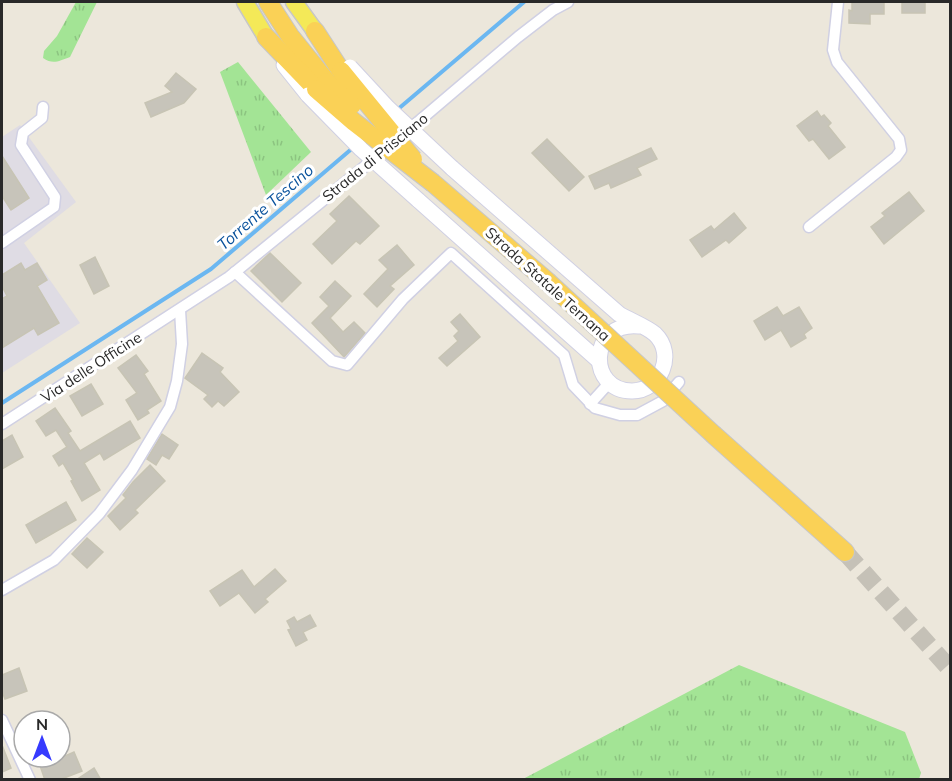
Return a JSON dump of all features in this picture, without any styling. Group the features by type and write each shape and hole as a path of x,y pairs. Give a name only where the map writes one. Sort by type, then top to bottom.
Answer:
{"highway":[{"name":"Strada Statale Ternana","path":"268,2 290,36 328,81 433,183 547,281 845,552"},
{"path":"315,31 328,81"},
{"path":"266,37 328,81"}],"main road":[{"path":"245,2 266,37"},
{"path":"294,2 315,31"},
{"path":"328,81 388,108 452,168 619,314 655,334 662,344 665,355 663,370 653,384 638,390 624,390 610,382 602,372 599,361 602,345 611,332 623,326 639,326"},
{"path":"328,81 361,148 599,361"}],"street":[{"name":"Strada di Prisciano","path":"180,310 235,272 418,123 518,37 553,10 568,2"},
{"path":"809,226 896,157 901,150 899,139 837,62 833,50 838,2"},
{"path":"2,243 54,207 55,197 21,145 23,133 42,118 43,107"},
{"path":"235,272 332,361 346,365 403,299 451,254 564,355 573,385 595,408 620,415 637,415 663,401 679,382"},
{"path":"2,590 54,560 99,514 132,470 170,407 177,381 182,344 180,310"},
{"name":"Via delle Officine","path":"2,424 180,310"},
{"path":"590,404 610,382"},
{"path":"2,720 30,780"}],"shaded area":[{"path":"20,125 76,202 24,243 80,323 2,373 2,137"}],"green space":[{"path":"76,2 97,2 70,57 56,62 43,58 44,51 57,36"},
{"path":"238,62 311,152 266,195 220,72"},
{"path":"739,665 905,732 921,773 919,779 523,779"}],"building":[{"path":"852,2 884,2 884,14 870,14 870,24 849,23 849,10 852,11"},
{"path":"902,2 925,2 925,13 902,13"},
{"path":"176,73 196,89 184,103 151,117 145,103 172,92 165,86"},
{"path":"817,111 821,117 824,115 831,123 828,126 845,147 829,159 813,139 809,141 797,126"},
{"path":"547,139 584,177 569,191 532,153"},
{"path":"651,148 657,159 637,168 641,175 611,188 609,183 595,189 589,176"},
{"path":"2,156 29,198 11,210 2,196"},
{"path":"909,192 924,211 884,244 871,227 885,216 882,213"},
{"path":"349,196 379,226 360,244 356,241 332,264 313,244 337,221 330,214"},
{"path":"734,213 746,228 729,243 726,240 702,257 690,240 711,226 714,230"},
{"path":"397,245 414,265 390,286 394,289 377,307 364,294 388,269 379,260"},
{"path":"270,253 301,283 282,302 251,271"},
{"path":"95,257 109,286 94,294 80,265"},
{"path":"21,263 25,270 37,263 47,280 37,286 59,323 38,335 34,328 2,348 2,299 7,296 2,286 2,275"},
{"path":"335,281 351,296 330,318 343,332 354,322 365,333 344,357 312,323 329,306 320,297"},
{"path":"777,307 783,316 799,307 812,328 804,334 806,338 791,347 781,330 765,340 754,321"},
{"path":"460,314 480,337 447,366 439,358 458,341 454,336 459,331 451,322"},
{"path":"202,353 223,368 220,372 239,392 224,406 218,401 212,407 204,399 208,395 185,378"},
{"path":"136,355 148,371 144,374 161,401 147,410 149,413 138,420 126,400 137,393 118,368"},
{"path":"91,384 103,404 82,416 70,396"},
{"path":"55,408 71,431 68,433 80,451 130,421 140,438 104,460 100,453 84,463 100,490 82,501 63,463 59,466 53,456 67,447 56,430 46,436 36,421"},
{"path":"162,434 178,445 169,459 162,455 156,465 147,459"},
{"path":"12,435 23,457 2,469 2,441"},
{"path":"150,465 165,481 135,510 138,513 120,530 108,516 126,498 123,495"},
{"path":"66,502 76,520 36,543 26,525"},
{"path":"87,538 103,552 87,568 72,554"},
{"path":"275,569 286,581 265,599 268,602 255,613 239,593 220,606 210,591 242,570 254,587"},
{"path":"310,615 316,626 303,632 307,640 296,646 288,630 291,629 287,621 294,617 297,622"},
{"path":"19,668 27,691 5,699 2,691 2,675"},
{"path":"2,745 11,768 2,772"},
{"path":"74,752 82,771 59,780 45,780 41,769 72,769 72,753"},
{"path":"94,768 101,780 76,780"}],"waterway":[{"name":"Torrente Tescino","path":"397,110 524,2"},
{"name":"Torrente Tescino","path":"2,403 211,269 355,146"}],"tunnel":[{"path":"845,552 950,669"}]}
